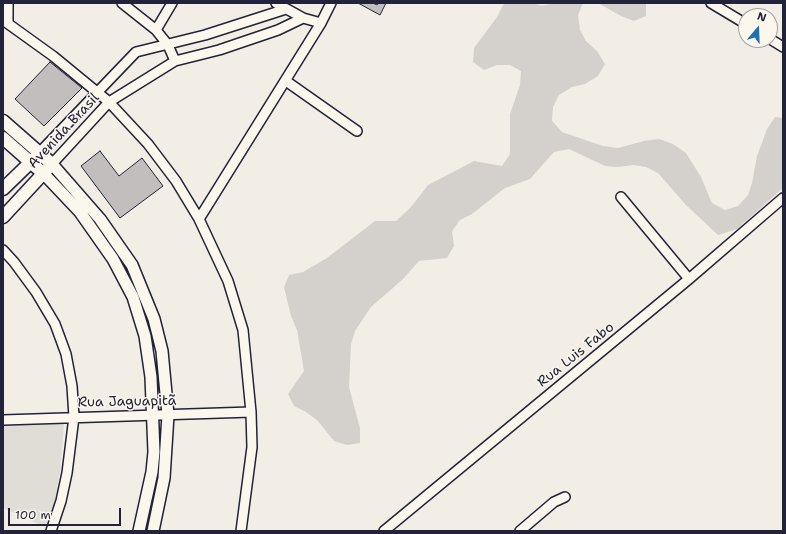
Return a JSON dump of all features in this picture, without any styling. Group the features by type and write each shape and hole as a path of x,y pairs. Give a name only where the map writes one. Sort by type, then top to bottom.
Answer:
{"main road":[{"path":"3,121 52,164"},
{"path":"3,138 44,174"},
{"name":"Avenida Brasil","path":"3,189 32,162 40,152"},
{"name":"Avenida Brasil","path":"3,217 52,164"}],"street":[{"path":"8,3 6,21 53,56 109,102 148,144 176,181 199,219 228,281 243,330 251,412 252,447 241,531"},
{"path":"122,3 156,30 168,45 175,61"},
{"path":"156,30 172,3"},
{"path":"276,3 303,18 321,24"},
{"path":"199,219 321,24 331,3"},
{"path":"711,3 738,19"},
{"name":"Avenida Brasil","path":"40,152 136,52 205,35 286,9"},
{"name":"Avenida Brasil","path":"52,164 109,102 175,61 219,50 278,30 303,18"},
{"path":"286,81 358,131"},
{"path":"52,164 100,219 132,266 154,319 162,351 168,415 164,478 153,531"},
{"path":"44,174 91,226 113,259 133,297 145,336 151,377 154,415 152,472 139,531"},
{"path":"621,197 689,279"},
{"name":"Rua Luis Fabo","path":"384,531 689,279 783,198"},
{"path":"91,226 100,219"},
{"path":"3,250 14,262 36,292 55,324 66,354 72,386 74,417 67,472 61,501 51,531"},
{"name":"Rua Jaguapitã","path":"3,420 251,412"},
{"path":"520,531 554,502 565,497"}],"shaded area":[{"path":"506,3 533,3 542,6 554,3 583,3 578,15 580,30 586,41 597,51 605,64 598,76 585,84 572,87 559,95 553,107 552,121 562,132 603,146 618,148 644,141 659,139 673,144 686,153 701,177 712,203 725,210 738,206 748,195 757,156 767,129 775,117 783,118 783,188 737,229 718,235 686,205 658,173 646,167 633,165 618,167 605,166 569,149 554,152 530,179 505,188 472,214 460,220 452,231 454,246 447,258 419,261 402,280 371,307 355,331 351,344 349,387 360,428 360,443 347,445 334,441 317,420 294,406 288,394 304,371 297,330 291,316 284,287 289,275 303,272 327,258 375,221 396,221 411,207 428,185 474,161 502,166 510,154 510,114 520,85 521,71 510,65 497,65 484,70 473,62 474,48 497,17 503,5"},
{"path":"598,3 646,3 646,16 634,21 621,16"},
{"path":"64,423 60,473 55,500 45,527 3,508 3,426"}],"building":[{"path":"358,3 373,3 377,5 378,3 386,3 380,15"},
{"path":"50,62 82,88 44,126 15,99"},
{"path":"100,151 119,176 142,158 163,186 120,218 81,166"}]}
